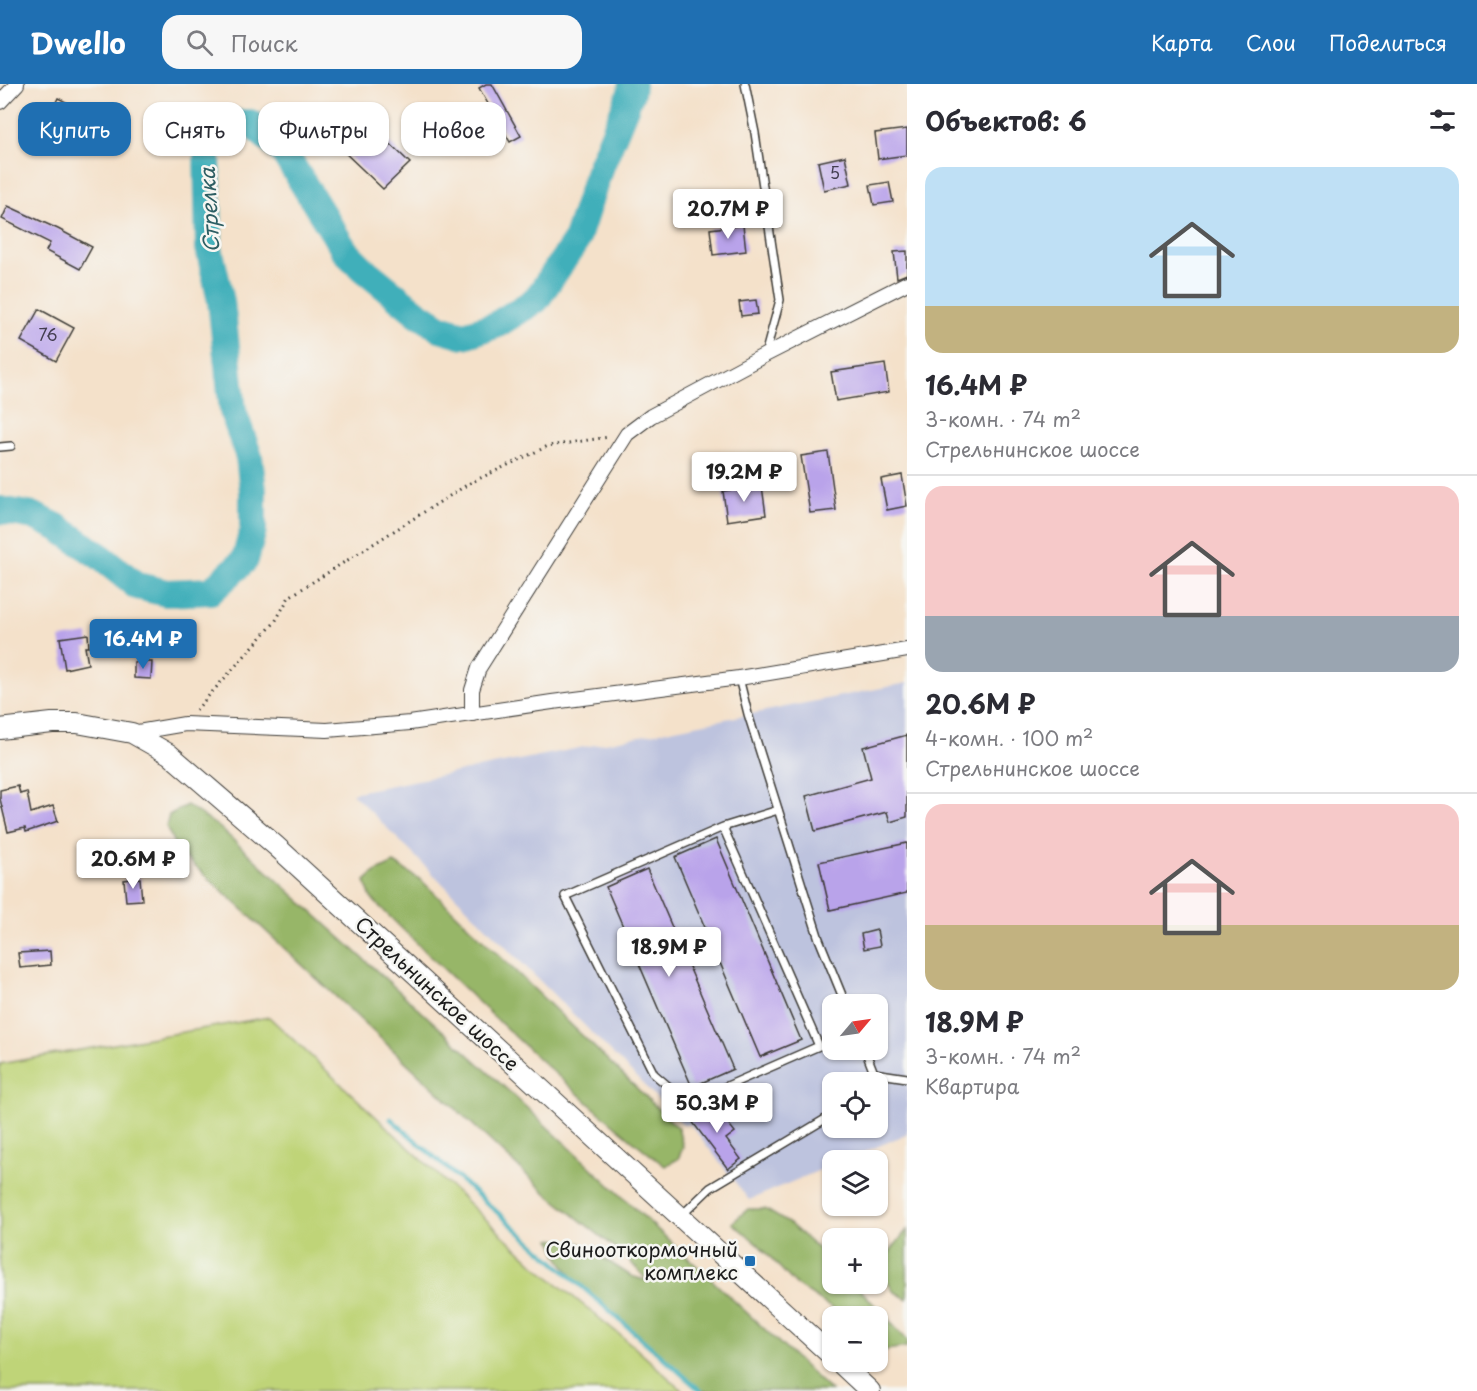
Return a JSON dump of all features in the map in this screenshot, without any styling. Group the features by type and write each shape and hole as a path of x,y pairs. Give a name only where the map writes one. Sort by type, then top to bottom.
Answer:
{"main road":[{"name":"Стрельнинское шоссе","path":"0,729 52,723 77,723 132,732 169,754 270,841 822,1347"},
{"path":"849,1372 870,1391"}],"street":[{"path":"0,102 17,84"},
{"path":"472,714 472,690 479,668 627,434 651,416 765,355 907,284"},
{"path":"132,732 185,724 327,730 410,723 739,678 907,650"}],"lane":[{"path":"745,84 755,133 780,300 765,355"},
{"path":"0,447 11,446"},
{"path":"739,678 748,714 819,939 842,994"},
{"path":"723,827 819,1046 688,1103 654,1074 565,896 723,827 778,810"},
{"path":"888,1075 907,1078"},
{"path":"680,1217 710,1188 822,1121"}],"path":[{"path":"185,724 202,701 275,622 289,597 480,479 548,446 627,434"}],"shaded area":[{"path":"907,683 907,1134 869,1150 822,1150 822,1169 749,1200 690,1124 684,1125 352,793"}],"green space":[{"path":"187,805 219,827 512,1094 831,1391 701,1391 576,1282 559,1258 551,1239 580,1243 631,1276 648,1281 623,1254 547,1194 177,850 166,826 169,815"},
{"path":"394,863 421,880 678,1128 683,1147 678,1159 665,1166 615,1126 515,1036 371,898 365,881 375,872"},
{"path":"269,1017 538,1268 631,1344 683,1391 0,1391 0,1064"},
{"path":"748,1209 765,1209 790,1224 822,1252 822,1294 864,1294 875,1306 828,1306 796,1285 758,1244 732,1223"},
{"path":"907,1230 907,1299 893,1291 888,1282 888,1255"},
{"path":"888,1320 907,1340 907,1347 888,1350"}],"building":[{"path":"492,84 502,102 487,102 479,88"},
{"path":"506,109 521,136 510,142 506,135"},
{"path":"907,129 907,155 878,159 875,133"},
{"path":"389,142 410,163 383,189 348,156 389,156"},
{"path":"845,156 851,184 824,190 818,162"},
{"path":"889,182 893,202 874,205 870,185"},
{"path":"8,206 92,247 80,269 46,251 50,243 2,219"},
{"path":"743,225 746,251 713,255 710,229"},
{"path":"907,251 907,274 897,278 894,252"},
{"path":"756,300 758,314 741,316 739,302"},
{"path":"39,309 74,328 56,361 21,341"},
{"path":"885,364 889,392 836,401 831,372"},
{"path":"828,452 836,510 810,513 801,456"},
{"path":"902,475 907,506 887,510 881,479"},
{"path":"762,486 766,515 727,521 723,491"},
{"path":"88,634 89,647 85,647 88,664 65,669 60,638"},
{"path":"134,662 152,662 151,679 134,678"},
{"path":"907,735 907,817 890,822 887,812 815,831 806,796 871,778 863,747"},
{"path":"18,786 20,794 27,792 31,813 53,806 58,821 26,832 25,828 8,832 0,790"},
{"path":"716,839 801,1040 760,1057 675,857"},
{"path":"907,843 907,893 830,910 819,862"},
{"path":"647,869 733,1069 692,1087 606,887"},
{"path":"140,878 142,900 126,901 124,880"},
{"path":"877,930 880,946 864,949 861,934"},
{"path":"50,951 51,965 20,968 18,953"},
{"path":"712,1103 735,1132 726,1139 741,1159 728,1169 691,1120"}],"waterway":[{"name":"Стрелка","path":"0,510 34,516 57,527 101,557 137,586 167,593 211,591 245,560 253,530 253,490 249,457 233,411 221,301 209,248 207,151 214,136 234,123 250,123 283,151 345,251 363,269 417,313 440,328 464,335 496,325 536,300 576,241 598,173 631,93 632,84"},
{"path":"391,1119 701,1391"}],"place":[{"name":"Свинооткормочный комплекс","path":"750,1261"}]}
